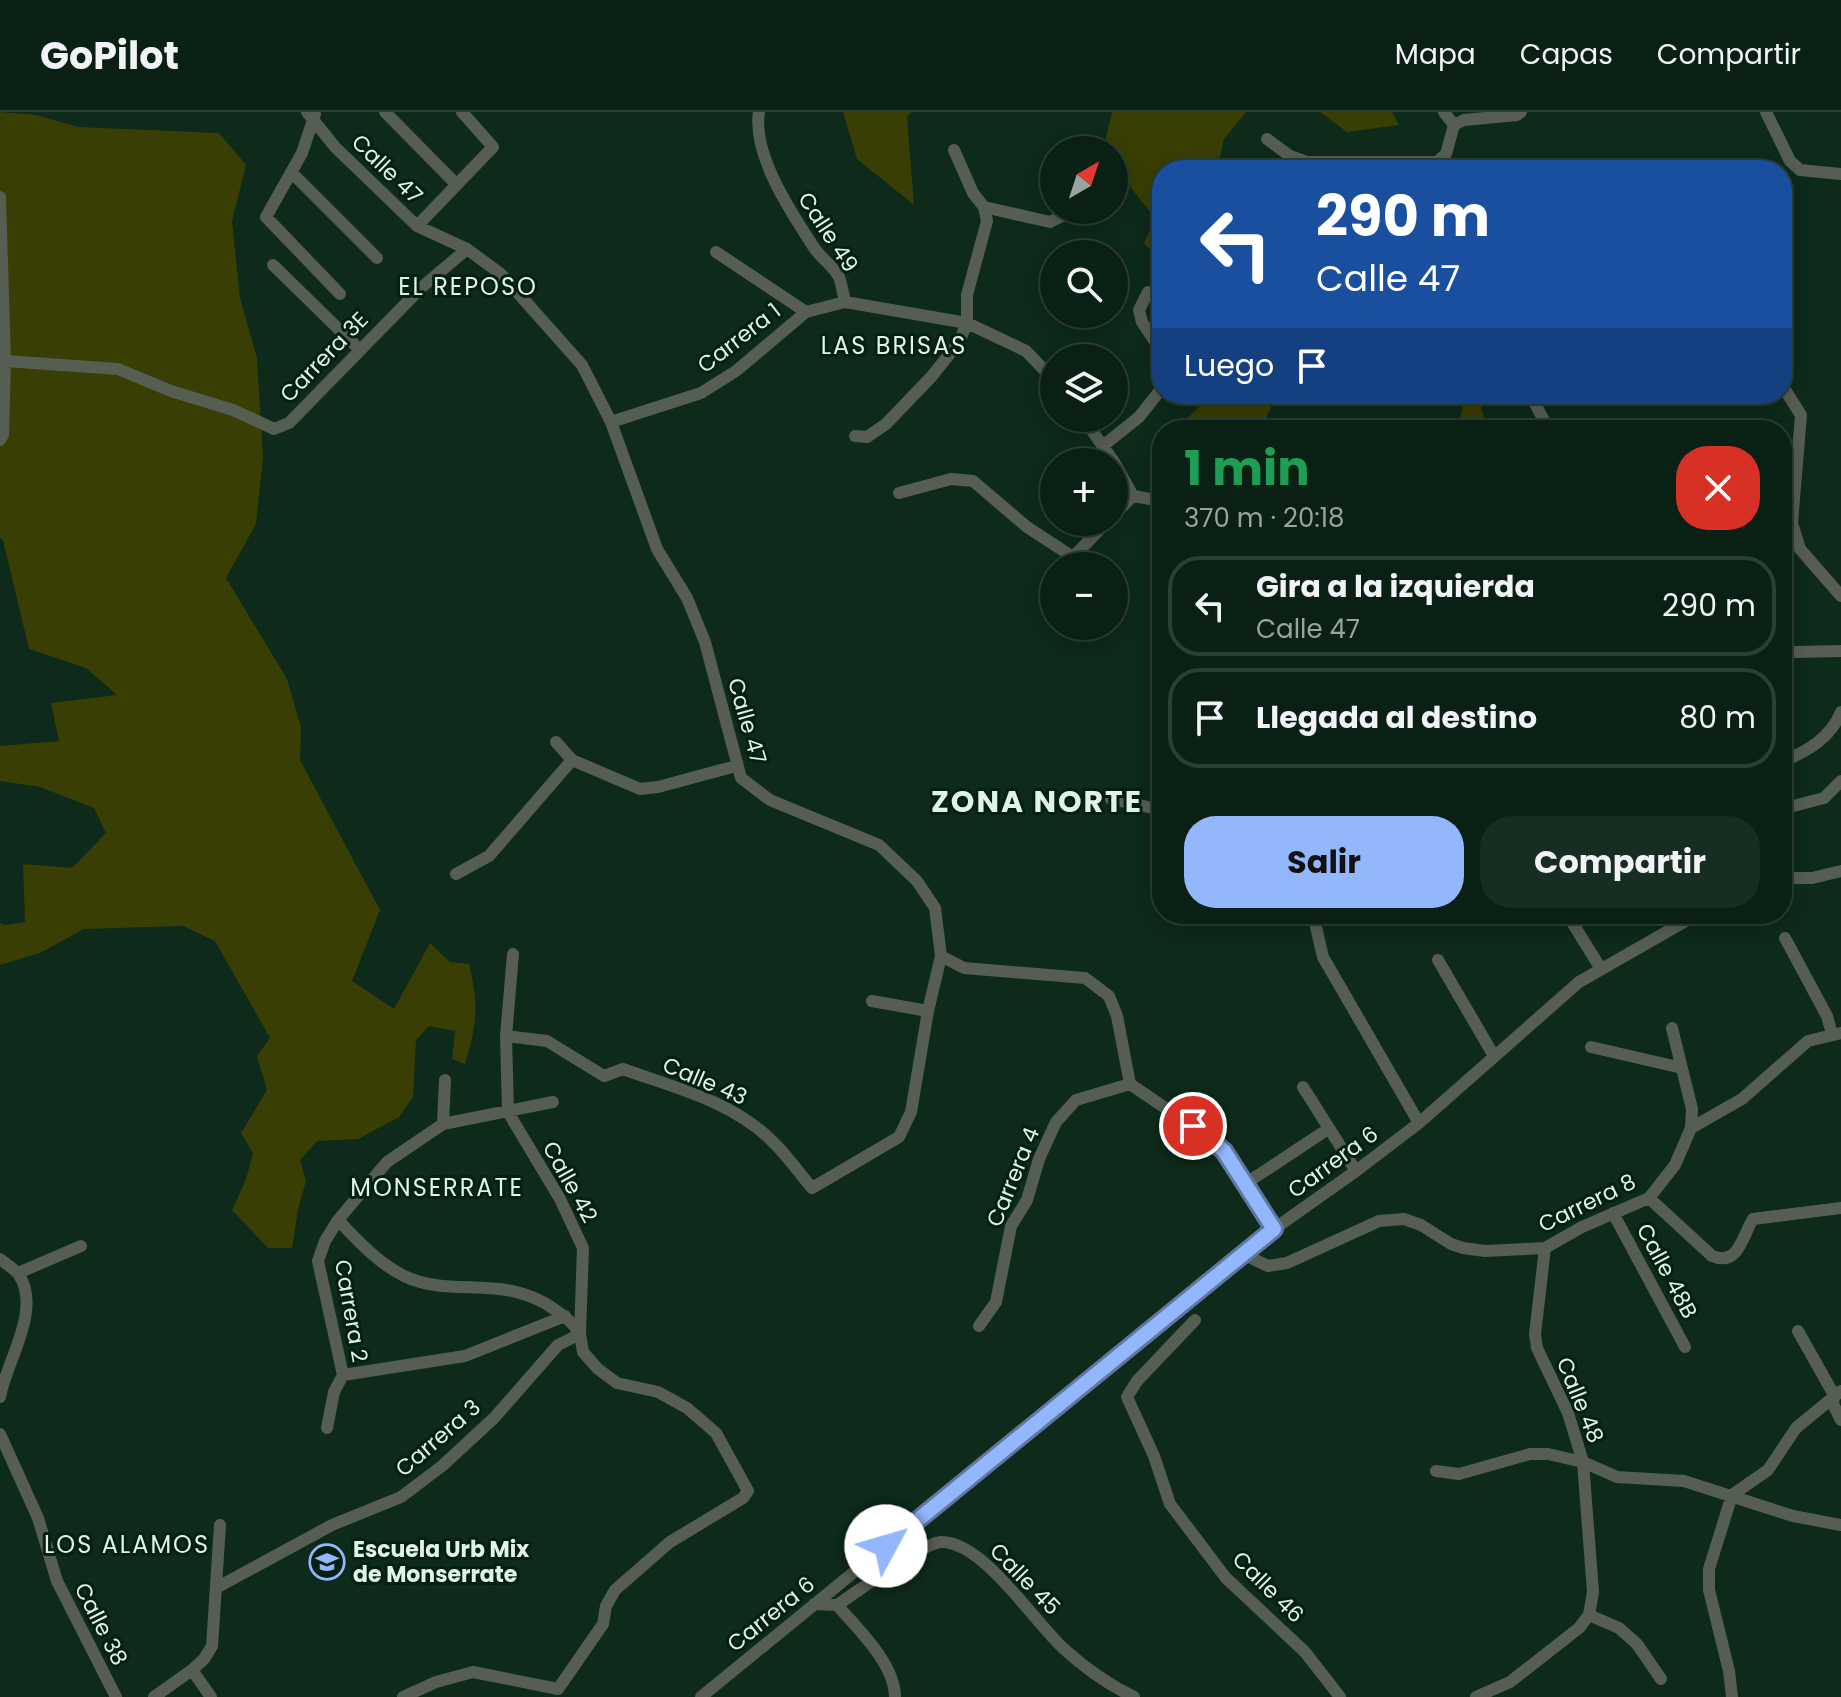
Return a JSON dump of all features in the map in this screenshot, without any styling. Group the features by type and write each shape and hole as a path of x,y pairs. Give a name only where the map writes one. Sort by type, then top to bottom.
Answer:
{"street":[{"path":"385,112 457,185"},
{"path":"417,226 493,147 462,112"},
{"name":"Calle 49","path":"759,112 763,147 779,194 815,250 839,276 845,302 967,323 1026,351 1040,366"},
{"path":"1444,112 1454,125"},
{"path":"1439,160 1446,154 1454,125 1464,120 1517,115 1521,112"},
{"path":"1766,112 1790,160"},
{"path":"312,113 302,153 266,217 340,294"},
{"name":"Calle 47","path":"312,113 335,147 417,226 467,249 501,274 582,365 611,422 657,549 687,598 705,642 741,778 770,800 879,845 917,881 935,908 941,956"},
{"path":"1267,139 1290,156 1301,160"},
{"path":"855,436 867,437 886,424 932,376 959,342 967,323 967,295 987,221 984,207 973,193 954,150"},
{"path":"1792,163 1800,170 1841,174"},
{"path":"292,173 377,258"},
{"path":"0,197 5,361 3,435 0,440"},
{"path":"984,207 1040,220"},
{"name":"Carrera 3E","path":"5,361 118,369 171,391 233,410 274,429 289,423 422,287 467,249"},
{"path":"716,252 806,312"},
{"path":"273,265 359,349"},
{"path":"1148,292 1139,310 1142,322 1152,337"},
{"name":"Carrera 1","path":"611,422 701,393 736,371 806,312 845,302"},
{"path":"1104,445 1139,417 1152,401"},
{"path":"1792,401 1801,415 1792,523 1800,549 1841,596"},
{"path":"1094,432 1106,448"},
{"path":"899,493 951,479 973,481 1040,535"},
{"path":"1128,487 1133,496"},
{"path":"1133,496 1152,499"},
{"path":"1128,501 1133,496"},
{"path":"1041,536 1073,557 1093,536"},
{"path":"1792,651 1841,651"},
{"path":"1792,758 1811,749 1836,724 1841,712"},
{"path":"556,742 572,760 640,789 736,766"},
{"path":"456,874 489,856 572,760"},
{"path":"1792,806 1824,798 1841,781"},
{"path":"1111,799 1152,808"},
{"path":"1792,878 1812,878 1841,871"},
{"path":"1315,924 1323,957 1419,1123"},
{"path":"1573,924 1601,969"},
{"name":"Carrera 6","path":"701,1697 1274,1229 1419,1123 1579,982 1680,924"},
{"path":"1691,1128 1742,1099 1808,1041 1836,1034 1785,938"},
{"name":"Calle 42","path":"513,954 506,1036 508,1112 560,1199 583,1248 580,1334 583,1352 598,1369 617,1383 658,1392 687,1408 716,1433 748,1491 743,1498 670,1542 615,1590 606,1606 603,1624 561,1693"},
{"path":"872,1001 928,1011 941,956 964,968 1085,978 1109,996 1117,1016 1130,1084 1224,1151 1274,1229"},
{"path":"1438,960 1494,1056"},
{"name":"Calle 43","path":"506,1036 547,1041 604,1076 623,1069 717,1103 744,1118 773,1141 812,1188 899,1137 911,1112 928,1011"},
{"path":"1672,1028 1692,1109 1691,1128"},
{"path":"1591,1047 1682,1068"},
{"path":"443,1124 445,1080"},
{"name":"Carrera 4","path":"979,1326 996,1302 1011,1226 1027,1200 1039,1159 1056,1122 1076,1100 1130,1084"},
{"path":"1303,1087 1356,1171"},
{"name":"Carrera 2","path":"327,1428 334,1392 343,1375 318,1261 325,1241 338,1220 387,1162 443,1124 553,1102"},
{"name":"Carrera 8","path":"1243,1254 1268,1266 1287,1263 1379,1221 1404,1219 1463,1248 1485,1251 1545,1248 1649,1198 1675,1165 1691,1128"},
{"path":"1245,1184 1322,1133"},
{"path":"1649,1198 1712,1256 1721,1260 1743,1244 1753,1219 1841,1208"},
{"name":"Calle 48B","path":"1613,1213 1685,1347"},
{"path":"338,1220 368,1251 404,1276 429,1284 515,1290 536,1296 574,1323 580,1334"},
{"path":"18,1273 81,1246"},
{"name":"Calle 48","path":"1545,1248 1535,1334 1537,1348 1568,1413 1583,1462 1593,1592 1589,1615"},
{"path":"0,1259 18,1273 26,1295 23,1328 0,1397"},
{"path":"343,1375 465,1356 565,1316"},
{"name":"Calle 46","path":"1195,1320 1137,1381 1127,1397 1154,1456 1170,1504 1226,1578 1305,1652 1340,1697"},
{"path":"1798,1331 1838,1393"},
{"name":"Carrera 3","path":"216,1588 332,1525 401,1497 442,1466 494,1418 558,1345 580,1334"},
{"path":"1838,1393 1833,1404 1841,1420"},
{"path":"1732,1697 1729,1671 1709,1590 1709,1569 1732,1495 1768,1470 1796,1428 1838,1393"},
{"name":"Calle 38","path":"0,1434 38,1518 57,1581 116,1697"},
{"path":"1436,1471 1459,1474 1530,1454 1548,1454 1583,1462 1617,1477 1684,1481 1793,1516 1841,1525"},
{"path":"154,1697 192,1670 212,1646 220,1525"},
{"name":"Calle 45","path":"837,1605 920,1551 939,1542 956,1545 984,1561 1063,1648 1111,1686 1134,1697"},
{"path":"814,1604 837,1605 872,1644 895,1687 895,1697"},
{"path":"1476,1697 1510,1682 1579,1628 1589,1615 1619,1628 1637,1644 1661,1679"},
{"path":"192,1670 211,1697"},
{"path":"403,1697 436,1682 473,1672 561,1693"}],"green space":[{"path":"0,112 36,115 78,127 219,133 246,165 232,221 240,298 257,358 263,457 256,524 226,578 287,679 301,727 300,760 380,910 352,981 394,1009 430,943 450,962 469,964 475,1015 465,1064 452,1059 455,1031 429,1026 416,1040 413,1097 399,1117 358,1139 317,1141 300,1160 306,1181 292,1248 268,1248 232,1210 246,1179 253,1153 241,1133 267,1090 257,1056 270,1038 215,941 183,926 84,929 40,953 0,965 0,923 25,922 23,864 72,868 106,833 94,808 40,787 0,781 0,746 59,741 51,703 117,695 86,668 29,649 0,538"},
{"path":"843,112 911,112 907,117 914,205 857,159"},
{"path":"1112,112 1246,112 1224,139 1219,160 1152,160 1152,214 1128,184 1128,136 1106,136"},
{"path":"1320,112 1392,112 1399,125 1347,132"},
{"path":"1152,227 1152,252 1144,243"},
{"path":"1202,404 1273,404 1267,420 1185,420"},
{"path":"1464,404 1480,404 1485,420 1460,420"}],"place":[{"name":"Escuela Urb Mix de Monserrate","path":"327,1562"}],"district":[{"name":"EL REPOSO","path":"468,286"},
{"name":"LAS BRISAS","path":"894,345"},
{"name":"ZONA NORTE","path":"1037,801"},
{"name":"MONSERRATE","path":"437,1187"},
{"name":"LOS ALAMOS","path":"127,1544"}],"route":[{"path":"886,1546 1274,1229 1224,1151 1193,1126"}]}
